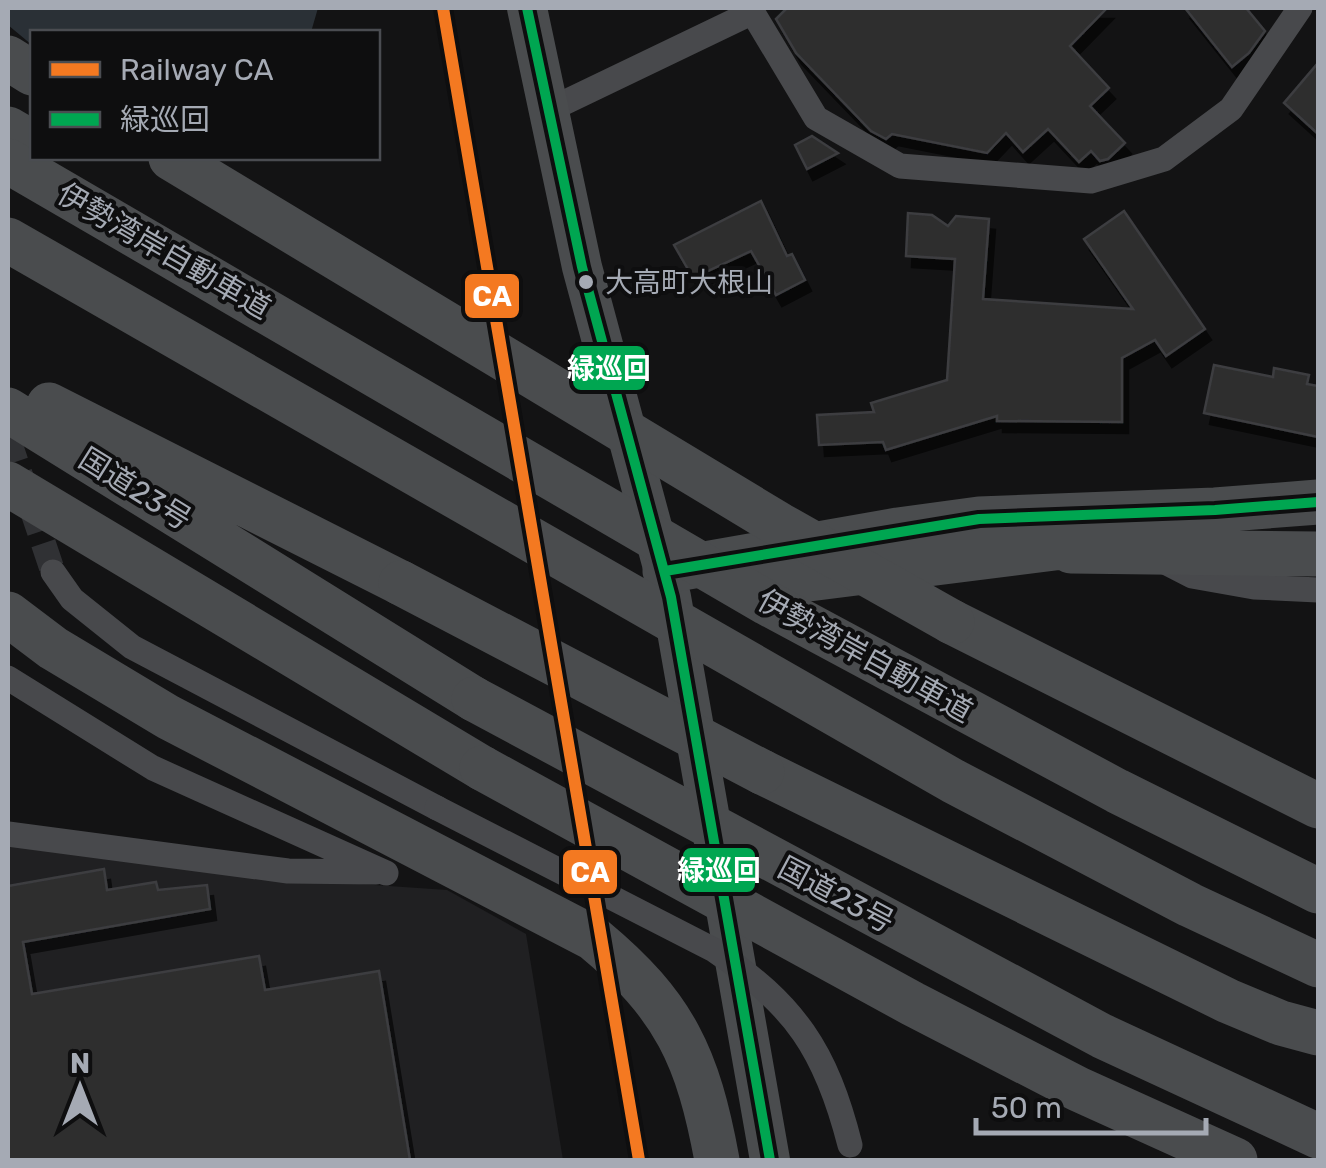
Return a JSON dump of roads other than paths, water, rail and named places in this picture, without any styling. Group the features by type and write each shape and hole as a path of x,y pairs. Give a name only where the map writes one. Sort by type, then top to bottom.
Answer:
{"highway":[{"path":"8,58 30,72"},
{"path":"8,129 30,142"},
{"name":"伊勢湾岸自動車道","path":"8,160 767,603 1068,766 1318,890"},
{"path":"60,160 457,397 767,603"},
{"path":"174,160 780,524 952,622 1318,806"},
{"name":"伊勢湾岸自動車道","path":"8,240 954,780 1190,905 1318,966"},
{"path":"8,254 343,430"},
{"path":"8,384 762,772 1228,1001 1318,1033"},
{"name":"国道23号","path":"8,410 474,699 1102,1036 1318,1136"},
{"name":"国道23号","path":"8,484 482,768 913,1004 1078,1088 1235,1160"},
{"path":"668,584 898,530 979,520 1318,502"},
{"path":"668,584 1148,537 1318,528"},
{"path":"1033,550 1318,554"},
{"path":"8,614 53,648 168,717 593,938 634,972 666,1011 685,1046 716,1156"},
{"path":"8,658 53,648"}],"main road":[{"path":"527,8 582,266 668,584 770,1160"}],"street":[{"path":"549,110 751,10 816,118 900,166 1091,181 1164,159 1231,109 1300,8"},
{"path":"1148,553 1192,576 1254,588 1318,590"},
{"path":"53,572 72,599 132,647 714,950 746,972 772,994 814,1044 840,1107 851,1153"},
{"path":"8,678 152,768 386,872 288,872 8,834"}],"tunnel":[{"path":"8,438 53,572"}],"rail line":[{"name":"CA","path":"443,8 639,1160"}],"place":[{"name":"大高町大根山","path":"586,282"}]}
